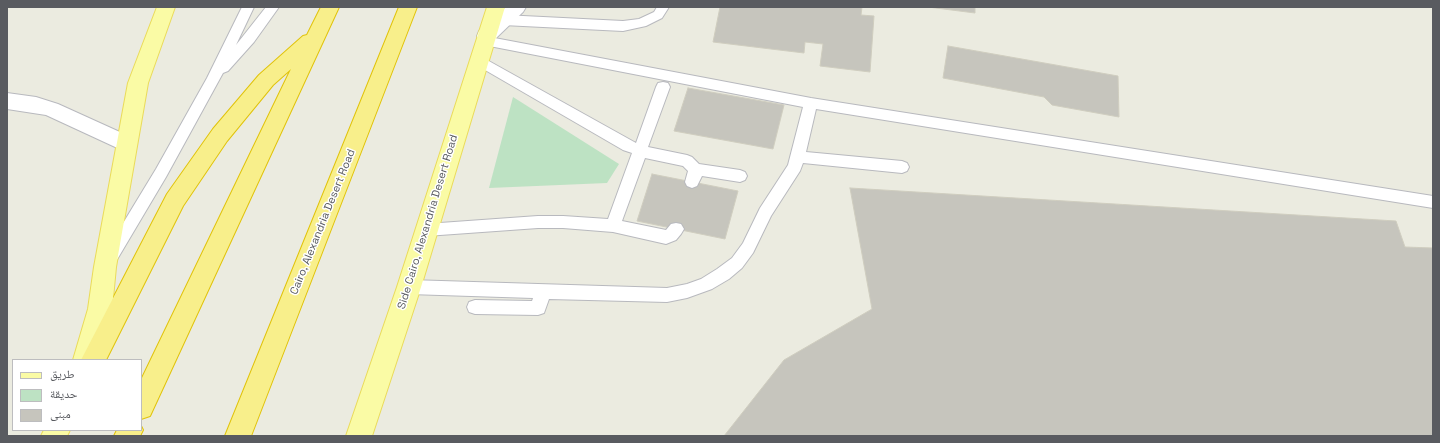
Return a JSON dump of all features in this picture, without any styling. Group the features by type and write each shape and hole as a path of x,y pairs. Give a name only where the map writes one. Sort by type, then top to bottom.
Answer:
{"highway":[{"path":"142,405 330,7"},
{"name":"Cairo, Alexandria Desert Road","path":"238,436 408,7"},
{"path":"94,359 175,200 220,135 266,80 317,35"}],"main road":[{"path":"86,359 100,309 105,266 138,83 166,7"},
{"name":"Side Cairo, Alexandria Desert Road","path":"358,436 409,287 483,46 499,14"}],"street":[{"path":"499,14 517,7"},
{"path":"7,101 36,105 51,109 126,144"}],"lane":[{"path":"105,266 162,173 213,79 248,7"},
{"path":"213,79 249,40 273,7"},
{"path":"499,14 623,26 642,23 658,15 664,7"},
{"path":"483,46 811,103 1433,202"},
{"path":"483,46 617,140 640,151 687,161 693,176 740,176"},
{"path":"613,226 663,87"},
{"path":"409,287 667,294 687,291 706,284 723,274 737,262 748,248 765,212 791,175 798,157 811,103"},
{"path":"798,157 902,167"},
{"path":"426,230 538,222 588,223 613,226 666,237 671,235 676,229"},
{"path":"475,307 538,308 543,291"}],"green space":[{"path":"513,97 619,164 607,183 489,188"}],"building":[{"path":"720,7 862,7 861,15 874,16 870,72 820,66 823,44 805,42 804,53 713,42"},
{"path":"928,7 975,7 975,13"},
{"path":"948,46 1118,76 1119,117 1052,105 1044,97 943,78"},
{"path":"688,88 784,105 773,149 674,131"},
{"path":"652,174 738,191 725,239 637,221"},
{"path":"850,188 1396,221 1405,247 1433,248 1433,436 724,436 784,360 872,309"}]}
